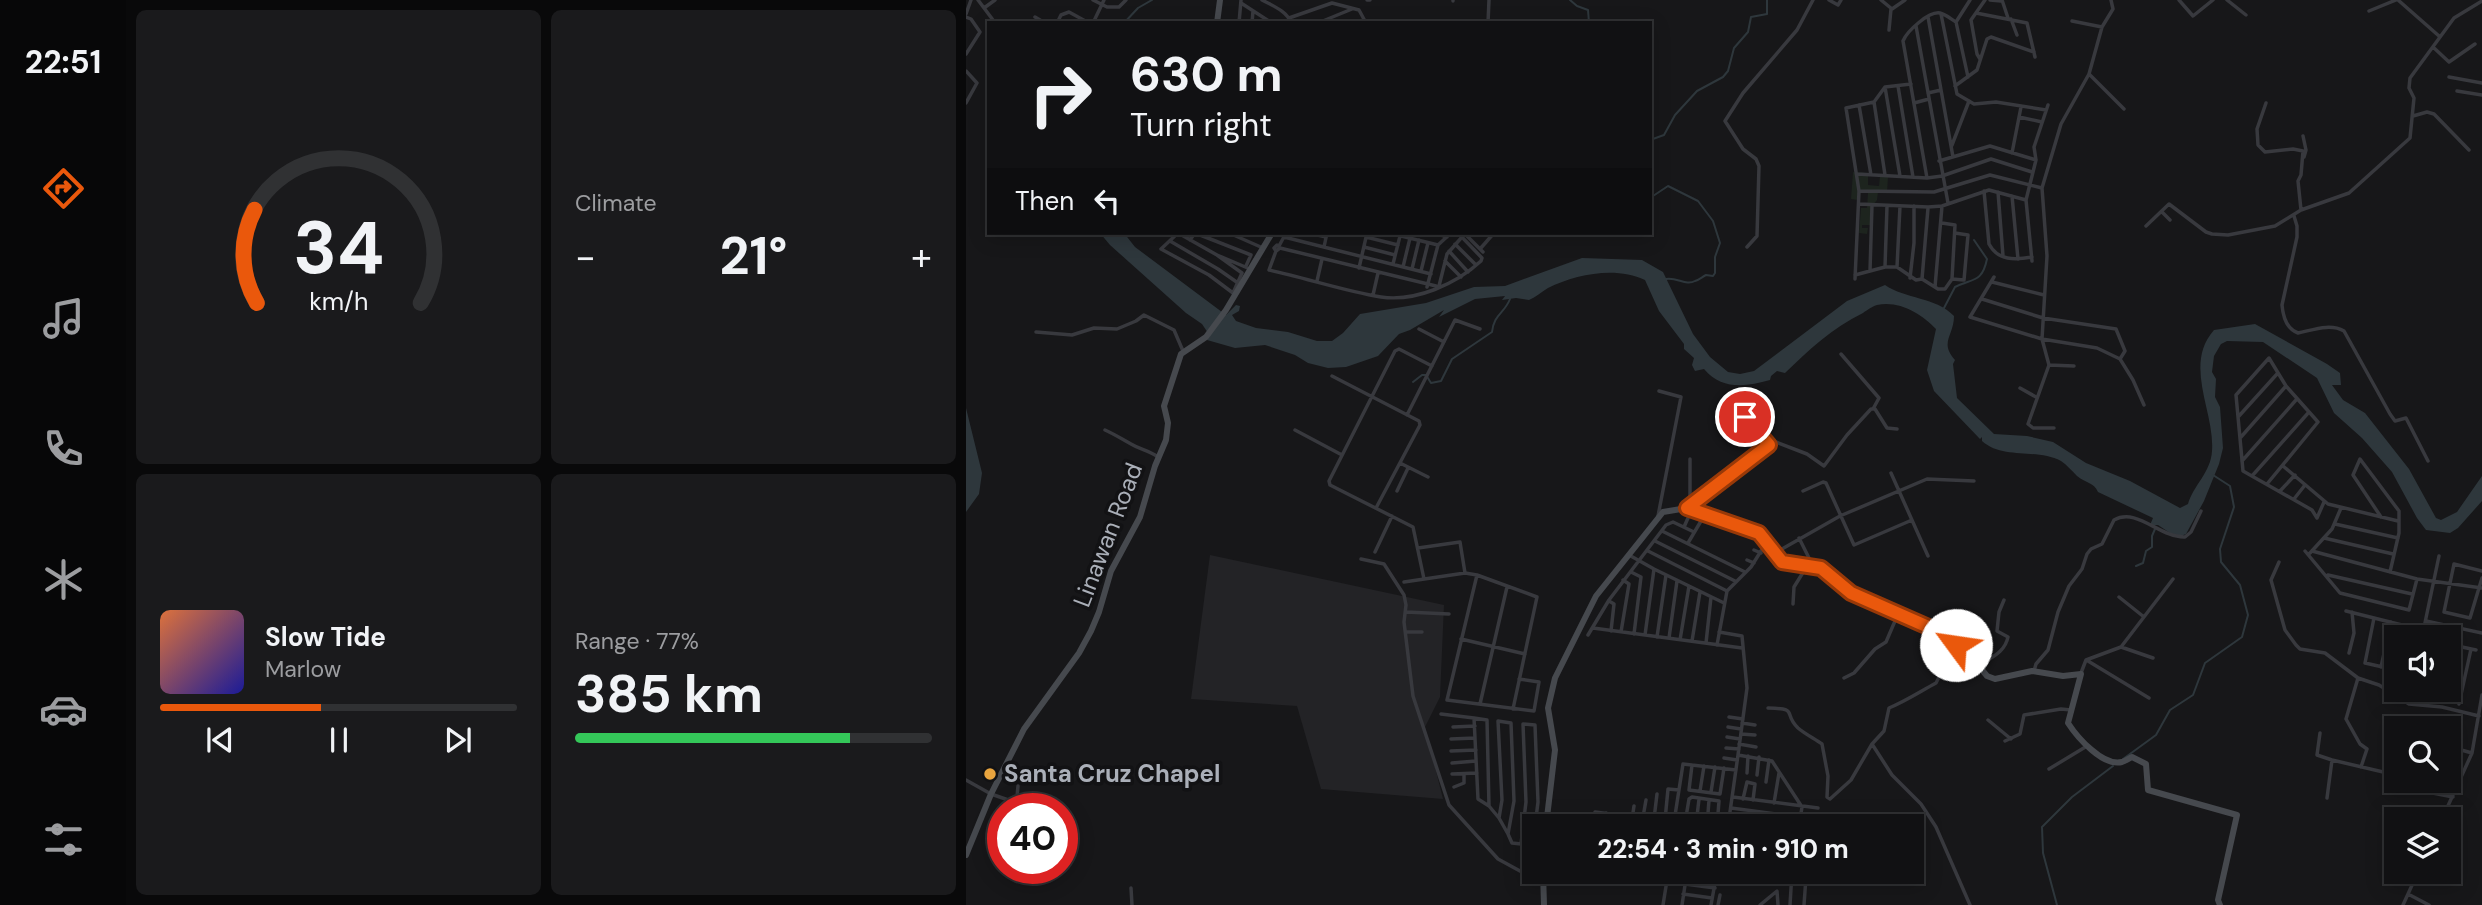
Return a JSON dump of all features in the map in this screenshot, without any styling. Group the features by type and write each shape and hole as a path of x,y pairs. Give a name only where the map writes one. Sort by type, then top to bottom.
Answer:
{"street":[{"path":"966,54 980,30 966,15 971,0"},
{"path":"978,0 993,20"},
{"path":"984,8 995,0"},
{"path":"1093,0 1103,2 1107,7 1119,7 1126,0"},
{"path":"1217,21 1220,0"},
{"path":"1262,0 1290,20 1332,3 1362,13 1364,21"},
{"path":"1488,21 1489,0"},
{"path":"1747,247 1757,236 1759,166 1756,159 1743,149 1726,121 1756,77 1797,30 1813,0"},
{"path":"1829,0 1838,5 1841,0"},
{"path":"1881,0 1891,9"},
{"path":"1891,9 1895,9 1905,0"},
{"path":"1968,77 1956,22 1969,0"},
{"path":"1980,59 1970,20 1985,0"},
{"path":"1990,0 2001,1 2017,35"},
{"path":"2054,428 2033,428 2028,424 2049,365 2042,339 2047,256 2042,188 2061,124 2089,74 2102,27 2113,9 2111,0"},
{"path":"2179,0 2194,16 2213,0"},
{"path":"2227,0 2246,15"},
{"path":"2369,11 2397,0 2439,36"},
{"path":"2146,226 2169,204 2206,232 2228,235 2275,226 2301,210 2349,193 2406,143 2413,116 2414,98 2409,88 2410,78 2454,18 2482,1"},
{"path":"1092,21 1103,2"},
{"path":"1241,2 1269,21"},
{"path":"1239,21 1241,2"},
{"path":"1323,21 1354,9"},
{"path":"1889,30 1891,9"},
{"path":"1252,21 1253,11"},
{"path":"1058,21 1064,13 1087,21"},
{"path":"1927,178 1903,41 1905,35 1916,25 1936,13 1956,22"},
{"path":"1941,13 1957,94 1974,104 1996,102 2047,107 2034,147 2036,160 2026,200 2032,259 2012,260 1993,252 1989,244 1984,191"},
{"path":"1955,86 1978,70 1987,39 1991,37 2035,55 2027,23 1976,13"},
{"path":"1035,16 1042,21"},
{"path":"1078,21 1080,17"},
{"path":"1928,17 1953,157"},
{"path":"2072,21 2102,27"},
{"path":"1916,25 1948,203"},
{"path":"2433,47 2449,62 2475,44"},
{"path":"966,71 977,83 966,103"},
{"path":"2089,74 2124,109"},
{"path":"2449,77 2482,83"},
{"path":"2466,93 2468,81"},
{"path":"1911,84 1885,87 1874,102 1846,108 1859,191 1855,277 1885,267 1897,267 1910,278 1922,279 1935,288 1945,289 1952,279 1955,225 1941,223"},
{"path":"1898,86 1913,177"},
{"path":"1885,87 1900,176"},
{"path":"1928,93 1941,90"},
{"path":"2457,91 2482,95"},
{"path":"1914,103 1929,99"},
{"path":"1874,102 1885,175"},
{"path":"1951,146 1969,102"},
{"path":"2266,103 2257,129 2258,145 2266,152 2300,149 2303,153 2298,181 2301,210"},
{"path":"1859,105 1871,175"},
{"path":"2012,153 2021,106"},
{"path":"2413,116 2434,114 2469,150"},
{"path":"2019,117 2042,122"},
{"path":"2303,136 2306,150 2303,158"},
{"path":"1939,161 1990,146 2036,160"},
{"path":"1857,174 1927,178 1942,176 1991,159 2032,172"},
{"path":"1859,191 1934,192 1990,174 2042,188"},
{"path":"1859,204 1941,206 1989,190 2026,200"},
{"path":"1998,192 2003,256"},
{"path":"2012,196 2018,259"},
{"path":"1870,271 1872,205"},
{"path":"1885,267 1887,205"},
{"path":"1897,267 1900,206"},
{"path":"1910,278 1914,206"},
{"path":"1935,288 1941,206"},
{"path":"1922,279 1928,207"},
{"path":"2161,211 2170,220"},
{"path":"2294,216 2297,237 2282,305 2289,327 2298,333 2325,327 2340,328 2344,331 2395,422 2406,418 2428,461"},
{"path":"1952,279 1964,280 1968,235 1955,233"},
{"path":"1176,235 1161,249 1209,275 1233,293 1242,273 1181,235"},
{"path":"1190,240 1194,235"},
{"path":"1200,235 1251,255 1248,267"},
{"path":"1234,235 1264,246 1438,287"},
{"path":"1036,332 1059,336 1094,328 1117,329 1144,315 1174,330 1183,351 1206,337 1226,310 1248,267 1271,235"},
{"path":"1431,274 1285,235 1269,270 1383,297 1426,292 1461,277 1482,258 1463,235"},
{"path":"1324,247 1327,235"},
{"path":"1359,268 1367,235 1398,246"},
{"path":"1396,235 1438,245"},
{"path":"1426,292 1438,245 1449,235"},
{"path":"1438,287 1449,251 1463,235"},
{"path":"1463,235 1482,250 1493,235"},
{"path":"1393,264 1400,236"},
{"path":"1403,267 1410,238"},
{"path":"1412,269 1419,240"},
{"path":"1170,241 1238,283"},
{"path":"1421,271 1428,242"},
{"path":"1455,244 1476,265"},
{"path":"1364,247 1395,254"},
{"path":"1449,251 1468,272"},
{"path":"1217,255 1248,267"},
{"path":"1317,281 1322,259"},
{"path":"1445,261 1461,277"},
{"path":"1442,272 1451,281"},
{"path":"1373,295 1378,273"},
{"path":"2044,295 1993,280 1970,317 2042,339 2087,346 2120,359 2144,405"},
{"path":"1982,299 2042,318 2116,329 2125,351 2120,359"},
{"path":"1407,415 1457,319 1480,329"},
{"path":"1419,329 1444,342"},
{"path":"1424,579 1413,527 1329,485 1329,481 1395,351 1399,349 1432,366"},
{"name":"Linawan Road","path":"992,793 1024,729 1079,653 1091,631 1111,571 1140,517 1168,432 1165,402 1183,351"},
{"path":"1547,814 1555,750 1548,708 1555,678 1596,596 1658,516 1665,511 1689,506 1769,445 1778,442 1807,454 1824,466 1847,435 1873,409 1879,398 1841,354"},
{"path":"2267,484 2318,424 2296,400 2268,358 2236,395 2243,471 2312,510 2317,518 2324,502"},
{"path":"2049,365 2074,366"},
{"path":"2238,417 2277,374"},
{"path":"1332,376 1419,421 1420,425 1376,508"},
{"path":"2240,438 2286,386"},
{"path":"2020,388 2036,397"},
{"path":"1658,516 1681,397 1659,391"},
{"path":"2242,461 2296,400"},
{"path":"1873,409 1887,428 1897,429"},
{"path":"2252,476 2309,412"},
{"path":"1720,416 1745,417 1769,445"},
{"path":"1105,430 1159,458"},
{"path":"1295,430 1342,455"},
{"path":"1689,506 1690,459"},
{"path":"2381,517 2353,475 2360,459 2399,511 2398,538 2390,572"},
{"path":"1400,463 1428,477"},
{"path":"2283,466 2324,502 2398,521"},
{"path":"1396,491 1409,467"},
{"path":"1891,473 1928,556"},
{"path":"2280,491 2295,475"},
{"path":"1775,554 1840,516 1927,479 1974,481"},
{"path":"1802,491 1825,482 1855,545 1912,520"},
{"path":"2294,499 2305,485"},
{"path":"1689,506 1759,533 1782,562 1808,563 1821,568 1851,593 1942,633 1969,654 1987,676 1995,679 2025,672 2063,676 2081,674"},
{"path":"2308,552 2335,524 2341,508"},
{"path":"2034,672 2036,664 2048,650 2057,612 2069,586 2082,569 2087,554 2102,544 2115,520 2128,516 2140,519 2154,529 2185,537 2191,532 2201,511"},
{"path":"1375,552 1392,516"},
{"path":"1684,527 1688,518"},
{"path":"1688,543 1701,521"},
{"path":"1588,635 1623,580 1670,522 1694,532"},
{"path":"2335,524 2398,538"},
{"path":"1662,531 1745,572"},
{"path":"1799,538 1808,563"},
{"path":"2324,538 2394,555"},
{"path":"1655,541 1735,581"},
{"path":"1717,645 1727,591 1754,563 1767,541"},
{"path":"1418,548 1460,542 1465,573"},
{"path":"1754,550 1761,553"},
{"path":"1647,551 1727,591"},
{"path":"2308,552 2417,579 2481,588"},
{"path":"2308,552 2340,593 2409,610 2417,579"},
{"path":"1629,554 1724,603"},
{"path":"2424,625 2440,556"},
{"path":"1361,559 1384,564 1403,590 1405,632 1415,705 1449,805 1498,859 1522,872"},
{"path":"1747,560 1754,563"},
{"path":"2279,562 2271,580 2285,630 2300,649 2325,653 2358,678 2379,685 2409,704 2442,707 2479,716"},
{"path":"1793,604 1794,587 1808,563"},
{"path":"2482,570 2454,564 2444,612 2470,618 2482,578"},
{"path":"1645,635 1654,569"},
{"path":"1631,572 1642,578 1634,634"},
{"path":"1404,582 1465,573 1537,597 1513,709"},
{"path":"2326,574 2413,594"},
{"path":"1477,575 1447,700 1534,711 1539,682 1519,679"},
{"path":"1657,637 1666,575"},
{"path":"2173,579 2121,647 2086,660 2068,723 2087,746 2109,761 2122,762 2132,757 2146,764 2148,790 2237,815 2218,900 2220,905"},
{"path":"1621,632 1629,584 1623,580"},
{"path":"1669,638 1677,581"},
{"path":"1480,705 1507,586"},
{"path":"1680,640 1689,586"},
{"path":"1692,641 1700,592"},
{"path":"1706,643 1711,597"},
{"path":"2119,597 2144,617"},
{"path":"1609,600 1614,604 1611,631"},
{"path":"1979,667 2007,645 2008,637 1997,631 1999,612 2004,600"},
{"path":"2346,611 2402,625"},
{"path":"1405,612 1449,614"},
{"path":"2349,653 2354,633 2352,612"},
{"path":"1844,678 1854,673 1875,649 1886,642 1898,614"},
{"path":"2374,618 2365,663 2384,668"},
{"path":"2425,621 2482,634"},
{"path":"2381,667 2391,622"},
{"path":"1593,628 1742,648"},
{"path":"1405,632 1422,632"},
{"path":"1719,632 1742,636 1747,688 1730,814"},
{"path":"1461,639 1525,653"},
{"path":"1768,708 1785,708 1790,711 1797,727 1822,744 1828,776 1827,797 1830,799 1851,780 1872,744 1884,731 1889,708 1936,682 1956,645"},
{"path":"2121,647 2153,658"},
{"path":"2461,647 2473,650 2461,696"},
{"path":"2086,660 2148,698"},
{"path":"2358,678 2346,719 2360,744 2367,749 2361,767"},
{"path":"2448,807 2472,753 2482,695"},
{"path":"2005,741 2020,734 2024,715 2071,710"},
{"path":"1440,714 1535,725 1537,814"},
{"path":"1729,717 1741,734"},
{"path":"1474,718 1478,799 1489,806 1499,818 1512,843 1521,844 1526,802 1523,724"},
{"path":"1487,720 1489,806"},
{"path":"1988,720 2011,739"},
{"path":"1498,722 1502,800 1499,818"},
{"path":"1508,834 1514,801 1511,723"},
{"path":"1726,748 1755,725"},
{"path":"1453,727 1475,726"},
{"path":"1728,727 1756,747"},
{"path":"2320,733 2317,753 2332,760 2384,772"},
{"path":"1727,737 1755,735"},
{"path":"1451,739 1475,738"},
{"path":"1872,744 1892,775 1922,804 1936,827 1970,905"},
{"path":"2049,769 2087,746"},
{"path":"1451,751 1476,750"},
{"path":"2461,750 2472,753"},
{"path":"1747,773 1748,756"},
{"path":"1724,758 1748,756 1769,760 1802,807 1801,814"},
{"path":"1757,775 1759,757"},
{"path":"1766,782 1769,760"},
{"path":"2327,798 2332,760"},
{"path":"1452,763 1476,761"},
{"path":"1675,814 1682,765 1736,770"},
{"path":"1692,765 1689,790 1721,794 1724,768"},
{"path":"1700,791 1704,766"},
{"path":"1711,792 1715,767"},
{"path":"1774,803 1779,771"},
{"path":"1452,774 1477,773"},
{"path":"1454,787 1464,783 1464,774"},
{"path":"966,780 989,793"},
{"path":"1743,799 1747,782 1755,784 1753,800"},
{"path":"1018,786 1018,793"},
{"path":"1666,814 1668,789 1679,790"},
{"path":"2433,793 2453,797"},
{"path":"1654,814 1657,794"},
{"path":"1733,797 1818,808"},
{"path":"1697,814 1699,798"},
{"path":"1686,814 1689,799 1699,798 1718,802 1718,814"},
{"path":"1644,814 1646,800"},
{"path":"1707,814 1709,800"},
{"name":"Linawan Road","path":"966,855 987,804"},
{"path":"1632,814 1634,806"},
{"path":"1731,808 1772,814"},
{"path":"1595,812 1613,814"},
{"path":"1542,884 1544,905"},
{"path":"1663,905 1666,884"},
{"path":"1684,905 1685,884 1714,888"},
{"path":"1711,905 1715,884"},
{"path":"1790,905 1792,884"},
{"path":"1804,905 1806,884"},
{"path":"2403,905 2412,884"},
{"path":"1131,888 1132,905"},
{"path":"1760,905 1766,903 1777,891 1778,905"},
{"path":"1683,894 1713,898"},
{"path":"2407,894 2429,905"},
{"path":"1718,905 1720,895"}],"shaded area":[{"path":"1853,172 1868,173 1868,185 1879,186 1880,176 1888,177 1887,193 1878,192 1873,205 1871,225 1862,225 1862,228 1868,228 1867,234 1859,233 1861,208 1867,208 1868,193 1859,192 1858,200 1851,199"},
{"path":"1102,235 1126,235 1135,247 1226,315 1236,305 1240,306 1239,311 1232,315 1236,321 1317,341 1332,341 1360,314 1426,303 1474,287 1505,286 1582,258 1642,260 1663,272 1693,334 1710,357 1728,372 1740,374 1754,371 1847,301 1885,285 1938,305 1954,316 1948,348 1955,360 1953,364 1957,398 1994,434 2027,436 2053,442 2086,463 2130,481 2180,508 2188,504 2211,459 2212,436 2201,373 2205,344 2214,330 2255,324 2340,373 2341,385 2332,385 2343,400 2365,413 2409,469 2436,518 2441,520 2457,512 2482,476 2482,501 2458,528 2450,533 2426,530 2392,472 2362,438 2334,413 2317,378 2263,342 2227,341 2221,344 2214,356 2212,372 2216,379 2215,397 2220,407 2223,448 2204,501 2186,534 2181,536 2158,525 2150,525 2153,518 2098,492 2061,461 2041,455 2000,450 1982,441 1982,437 1980,439 1934,391 1927,370 1936,329 1917,313 1902,306 1874,306 1841,325 1785,373 1777,371 1770,380 1734,385 1718,381 1704,369 1695,371 1692,365 1694,358 1684,349 1684,344 1659,311 1645,280 1622,273 1596,274 1559,283 1529,300 1502,300 1505,296 1475,299 1439,317 1444,310 1399,334 1378,356 1346,367 1328,368 1308,363 1295,355 1265,345 1235,348 1207,340 1210,336 1202,324"},
{"path":"966,408 982,473 979,494 966,512"},
{"path":"1210,555 1444,605 1440,697 1425,727 1443,799 1321,789 1297,706 1191,699"}],"waterway":[{"path":"1126,21 1138,8 1152,0"},
{"path":"1570,0 1588,10 1589,21"},
{"path":"1652,139 1664,135 1675,115 1697,91 1723,77 1728,71 1734,48 1748,32 1751,17 1767,14 1767,0"},
{"path":"1652,197 1668,186 1698,201 1713,221 1720,243 1713,276 1706,275 1688,283 1666,279"},
{"path":"1944,308 1955,287 1976,279 1985,267 1987,259 1974,240"},
{"path":"1413,382 1422,375 1426,375 1431,383 1441,381 1452,359 1492,332 1495,321 1510,299"},
{"path":"2123,759 2156,735 2170,710 2193,695 2205,663 2242,637 2248,615 2240,585 2221,562 2220,549 2234,507 2230,486 2213,475"},
{"path":"2136,566 2143,563 2146,551 2152,547 2155,529"},
{"path":"2057,905 2043,853 2042,827 2072,797 2113,766"}],"place":[{"name":"Santa Cruz Chapel","path":"990,774"}],"route":[{"path":"1745,417 1769,445 1687,508 1759,533 1782,562 1821,568 1851,593 1942,633 1956,645"}]}
